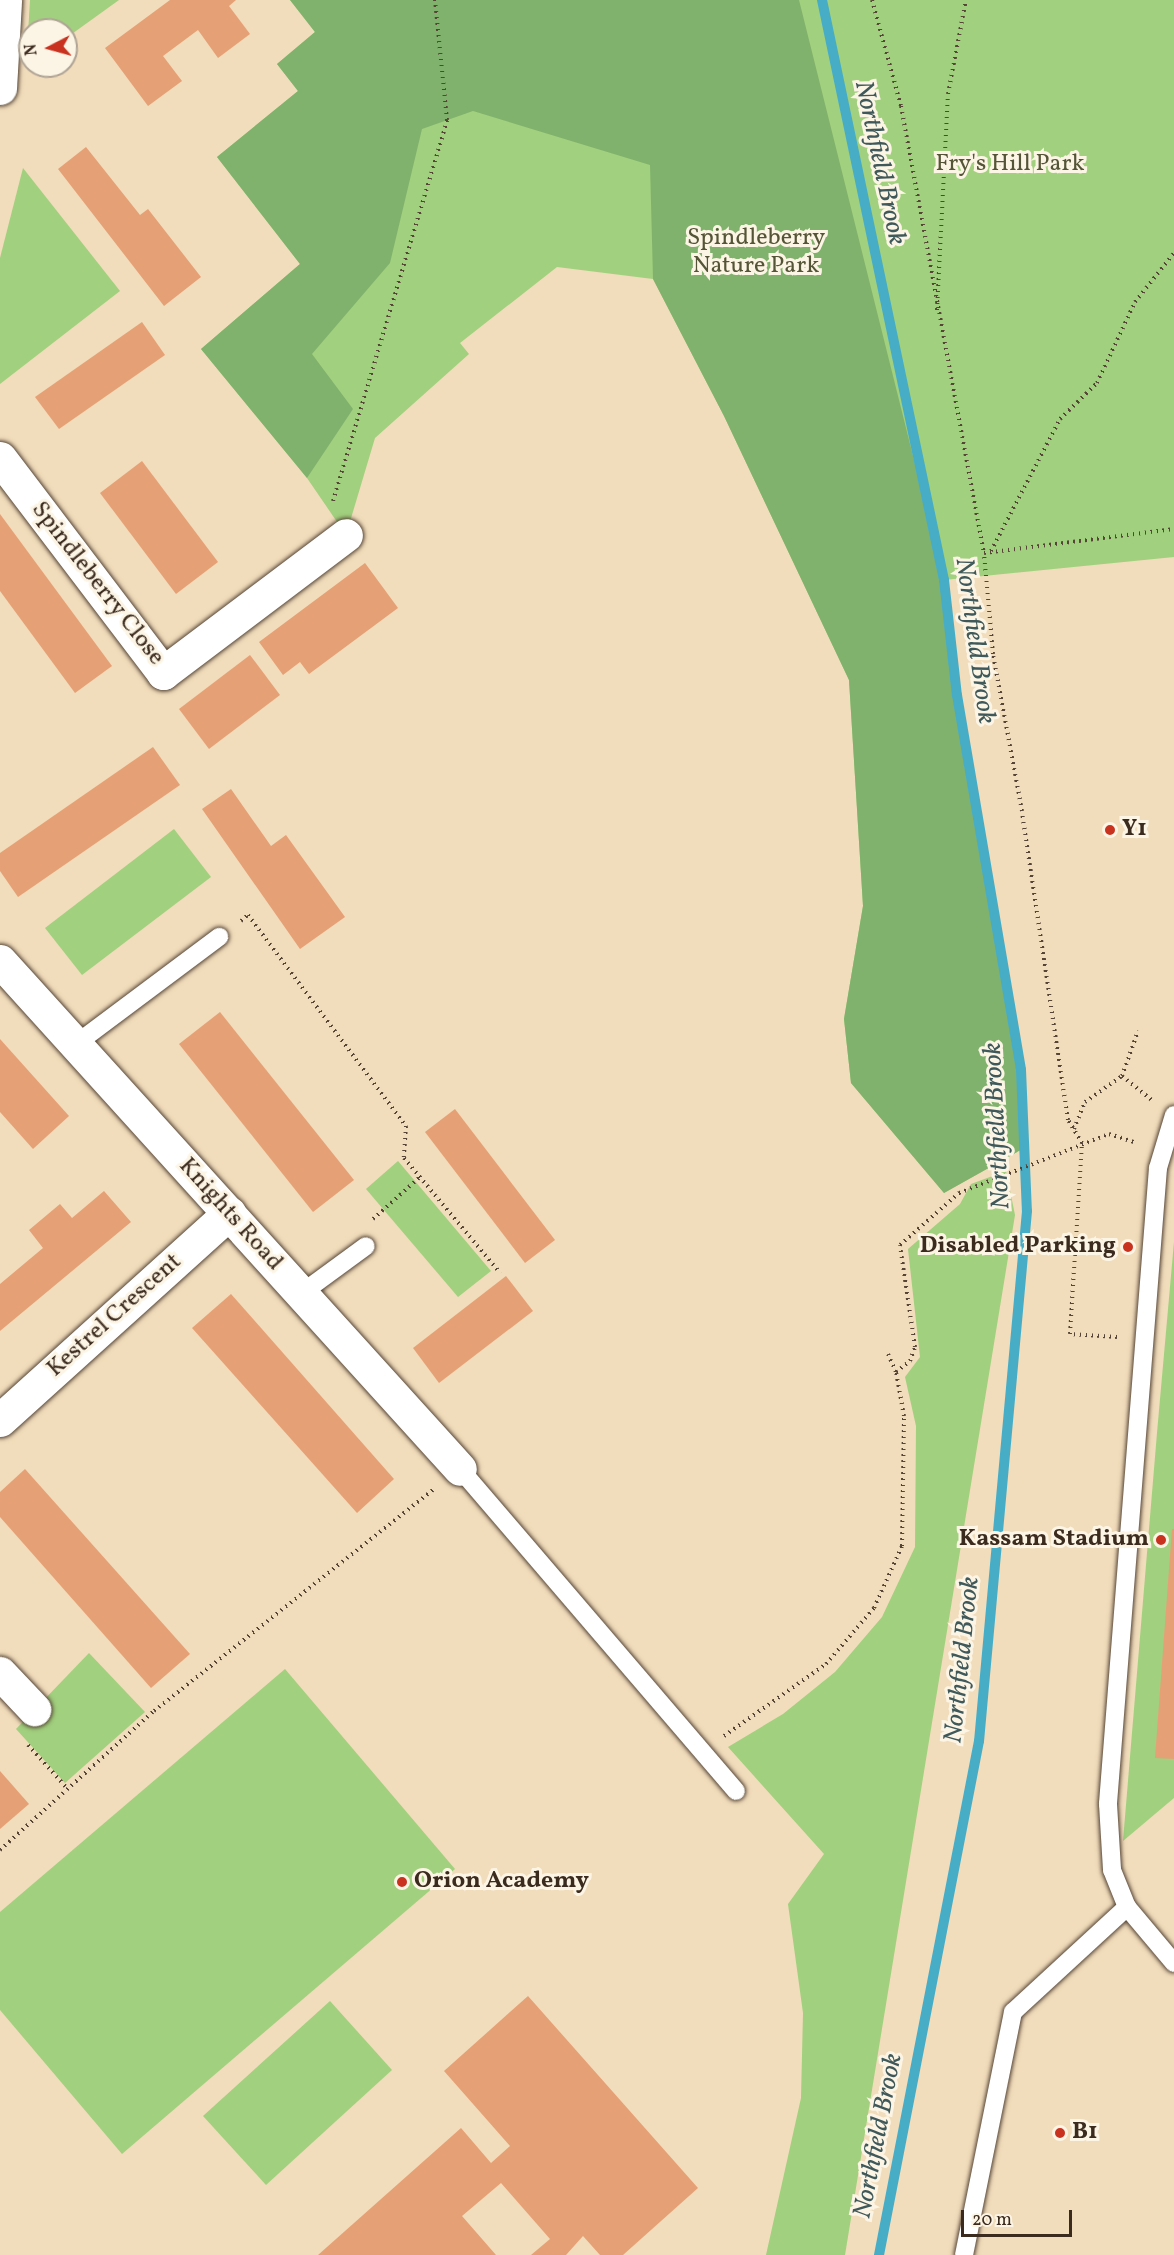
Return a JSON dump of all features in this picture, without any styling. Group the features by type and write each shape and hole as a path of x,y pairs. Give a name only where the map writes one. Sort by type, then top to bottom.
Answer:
{"street":[{"path":"0,88 5,0"},
{"name":"Spindleberry Close","path":"0,458 164,673 346,535"},
{"name":"Knights Road","path":"0,961 460,1469"},
{"name":"Kestrel Crescent","path":"0,1420 229,1213"},
{"path":"0,1673 34,1709"}],"lane":[{"path":"76,1044 219,937"},
{"path":"1174,1116 1158,1168 1108,1803 1112,1870 1127,1907 1174,1963"},
{"path":"302,1293 366,1246"},
{"path":"460,1469 736,1791"},
{"path":"964,2255 1013,2012 1127,1907"}],"path":[{"path":"316,558 447,120 435,0"},
{"path":"872,0 901,106 936,310 984,552 993,654 1074,1130 1082,1143 1070,1334 1144,1339"},
{"path":"936,310 942,284 948,94 966,0"},
{"path":"991,552 1060,419 1097,383 1135,302 1174,253"},
{"path":"984,552 1174,529"},
{"path":"219,937 248,915 406,1126 404,1158 500,1273"},
{"path":"1074,1130 1085,1102 1122,1076 1138,1031"},
{"path":"1122,1076 1174,1116"},
{"path":"896,1372 910,1361 915,1347 900,1245 958,1193 1109,1134 1140,1144"},
{"path":"366,1246 364,1226 420,1177"},
{"path":"702,1752 826,1664 874,1608 902,1546 904,1416 896,1372 888,1354"},
{"path":"0,1850 66,1787 154,1711 460,1469"},
{"path":"34,1709 15,1729 66,1787"}],"green space":[{"path":"30,0 119,0 78,30 78,18 29,18"},
{"name":"Fry's Hill Park","path":"290,0 1174,0 1174,557 944,580 957,696 1021,1070 1024,1148 944,1193 851,1083 844,1019 863,906 849,680 724,416 653,279 557,267 460,343 469,354 375,438 346,535 307,478 201,349 300,264 217,157 298,91 277,64 315,32"},
{"name":"Spindleberry Nature Park","path":"290,0 799,0 944,580 957,696 1021,1070 1024,1148 944,1193 851,1083 844,1019 863,906 849,680 724,416 653,279 650,165 473,111 422,129 390,263 312,354 353,409 307,478 201,349 300,264 217,157 298,91 277,64 315,32"},
{"path":"23,168 120,291 0,384 0,258"},
{"path":"174,829 211,877 82,975 45,928"},
{"path":"398,1161 491,1271 458,1297 366,1189"},
{"path":"1006,1171 1015,1215 845,2255 766,2255 801,2098 803,2013 788,1904 824,1854 728,1747 783,1714 835,1672 882,1617 915,1547 916,1426 905,1377 920,1357 908,1249 960,1204 971,1184"},
{"name":"Kassam Stadium","path":"1174,1242 1174,1798 1123,1841 1157,1433"},
{"path":"89,1653 145,1712 65,1783 16,1729"},
{"path":"285,1669 455,1869 122,2154 0,2010 0,1912"},
{"path":"330,2001 392,2070 266,2185 203,2116"}],"building":[{"path":"170,0 236,0 229,6 250,34 218,58 198,30 163,56 182,81 148,106 105,48"},
{"path":"86,147 140,215 148,209 201,277 164,306 58,169"},
{"path":"142,322 165,355 59,429 35,397"},
{"path":"142,461 218,562 176,594 100,493"},
{"path":"0,514 112,666 75,693 0,591"},
{"path":"365,563 398,608 309,674 300,662 283,675 259,642"},
{"path":"250,655 280,695 209,749 179,709"},
{"path":"153,747 180,785 18,897 0,871 0,853"},
{"path":"231,789 271,846 286,835 345,917 300,949 202,809"},
{"path":"220,1012 354,1180 313,1212 179,1044"},
{"path":"0,1039 69,1116 33,1149 0,1112"},
{"path":"455,1109 555,1240 525,1263 425,1132"},
{"path":"104,1191 131,1222 0,1331 0,1284 43,1248 29,1230 60,1204 72,1218"},
{"path":"506,1276 533,1311 439,1383 413,1348"},
{"path":"231,1294 394,1479 357,1513 192,1328"},
{"path":"25,1469 190,1654 151,1688 0,1517 0,1492"},
{"path":"1172,1529 1174,1529 1174,1759 1155,1758"},
{"path":"0,1771 29,1804 0,1829"},
{"path":"528,1996 698,2188 623,2255 600,2255 583,2236 566,2255 531,2255 550,2239 501,2183 462,2216 496,2255 318,2255 461,2128 491,2163 510,2146 444,2071"}],"waterway":[{"name":"Northfield Brook","path":"822,0 944,580 957,695 1021,1070 1027,1211 979,1741 879,2255"}],"place":[{"name":"Y1","path":"1110,830"},
{"name":"Disabled Parking","path":"1128,1247"},
{"name":"Kassam Stadium","path":"1161,1540"},
{"name":"Orion Academy","path":"402,1882"},
{"name":"B1","path":"1060,2133"}]}
